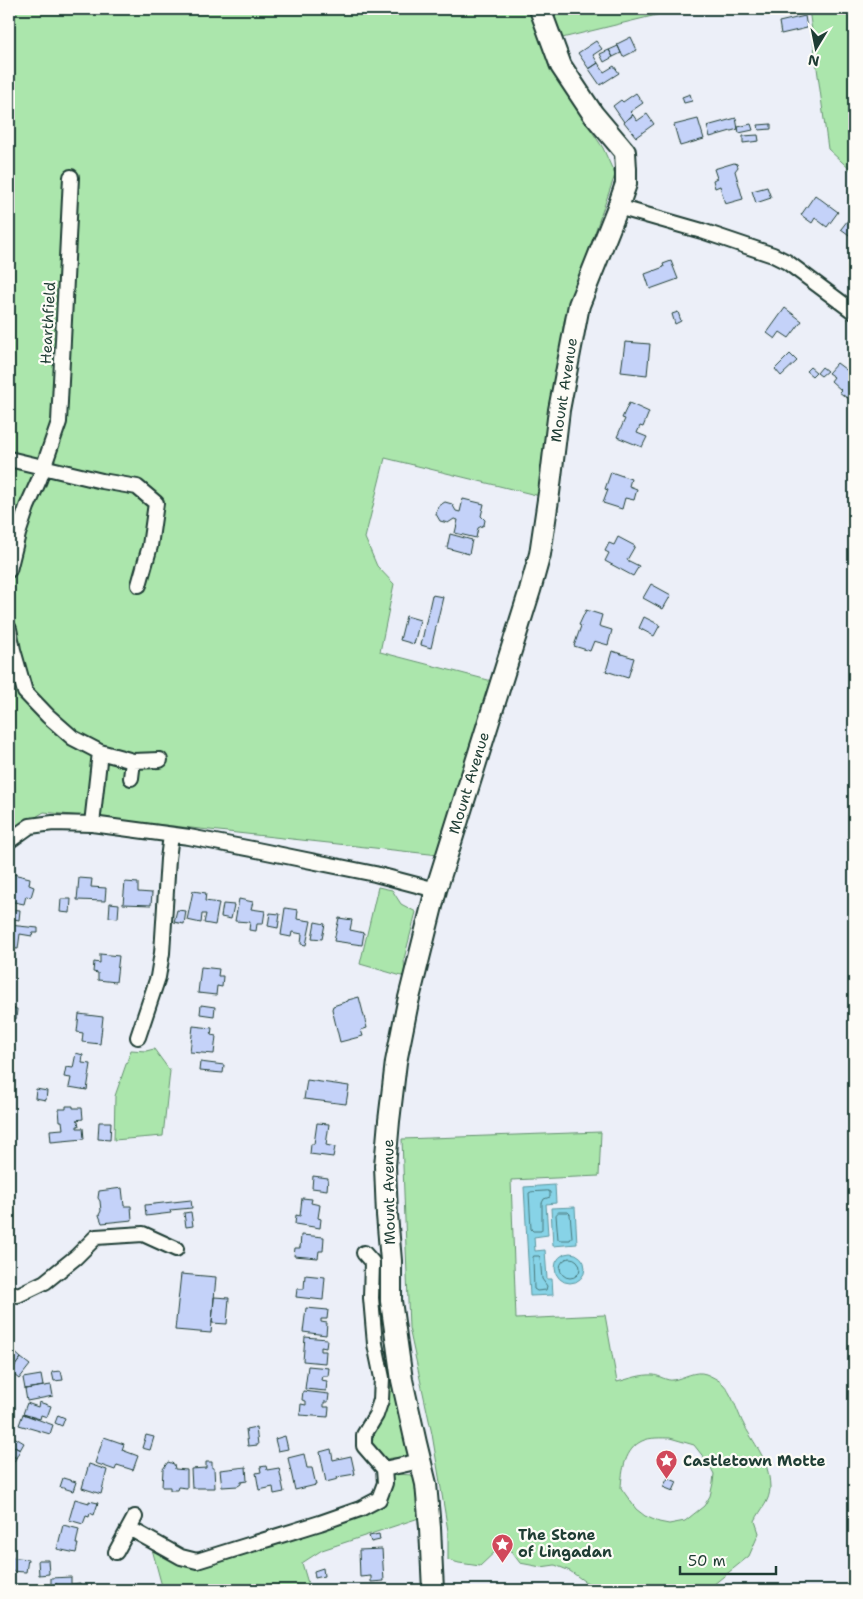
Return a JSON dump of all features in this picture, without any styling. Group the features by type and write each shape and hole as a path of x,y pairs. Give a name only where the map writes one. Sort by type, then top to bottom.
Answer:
{"street":[{"name":"Mount Avenue","path":"432,1590 430,1528 426,1484 402,1380 391,1301 391,1261 385,1166 396,1062 408,1002 436,890 540,554 559,410 579,305 626,184 625,152 593,114 561,66 540,9"},
{"name":"Hearthfield","path":"9,570 27,507 44,467 59,422 71,177"},
{"path":"618,207 773,255 787,262 854,312"},
{"path":"9,459 102,482 137,487 156,503 150,546 139,585"},
{"path":"9,629 13,650 26,692 48,716 73,738 100,752 133,761 160,760"},
{"path":"92,824 100,752"},
{"path":"131,778 133,761"},
{"path":"9,841 30,826 53,823 92,824 171,835 366,872 436,890"},
{"path":"138,1037 158,977 162,953 171,835"},
{"path":"9,1292 18,1294 45,1282 76,1257 96,1237 143,1234 176,1248"},
{"path":"116,1552 132,1522 180,1557 197,1561 360,1509 378,1499 385,1483 384,1469 364,1446 364,1435 376,1415 381,1400 382,1378 375,1344 371,1298 372,1262 364,1253"},
{"path":"384,1469 420,1460"}],"green space":[{"path":"9,9 531,9 549,67 603,148 615,175 564,321 540,496 385,458 365,538 377,566 394,584 380,652 492,681 439,855 44,812 9,833"},
{"path":"551,9 681,9 558,39"},
{"path":"809,9 854,9 854,173 828,149"},
{"path":"378,887 392,890 401,904 416,912 404,959 405,977 360,964"},
{"path":"154,1049 170,1071 163,1136 114,1140 115,1096 131,1050 146,1051"},
{"path":"601,1132 599,1176 511,1180 516,1319 605,1315 617,1382 649,1375 673,1380 702,1373 717,1380 726,1387 742,1421 764,1460 769,1477 770,1492 755,1521 759,1533 749,1556 713,1585 701,1590 603,1590 584,1581 570,1571 555,1565 541,1567 520,1563 511,1551 498,1549 480,1566 448,1560 448,1531 432,1434 409,1328 402,1139","holes":["656,1438 670,1438 694,1445 709,1464 714,1474 710,1496 704,1506 685,1521 669,1524 645,1516 636,1509 621,1488 622,1474 632,1449 642,1441"]},
{"path":"9,1234 12,1236 13,1287 9,1296"},
{"path":"393,1374 409,1456 385,1459 372,1445 374,1431 386,1411"},
{"path":"394,1474 413,1475 422,1517 322,1550 302,1563 310,1590 163,1590 152,1549 184,1565 198,1567 363,1514 384,1501"}],"water":[{"path":"555,1185 556,1203 546,1204 548,1235 534,1237 535,1251 545,1250 547,1279 552,1279 553,1295 530,1296 524,1187"},
{"path":"575,1207 577,1244 553,1246 551,1208"},
{"path":"570,1253 581,1257 585,1268 581,1279 570,1283 559,1279 555,1268 559,1257"}],"building":[{"path":"805,16 807,28 781,34 779,22"},
{"path":"631,37 637,50 623,57 617,44"},
{"path":"596,41 602,49 593,55 598,63 589,69 578,53"},
{"path":"618,46 621,53 613,57 609,50"},
{"path":"609,50 613,57 604,62 600,54"},
{"path":"598,63 604,72 614,66 619,73 600,85 589,69"},
{"path":"636,93 643,103 630,112 633,115 624,122 613,106"},
{"path":"690,94 692,101 684,103 682,97"},
{"path":"647,114 654,124 636,137 624,122 633,115 637,121"},
{"path":"736,118 738,129 710,137 707,126"},
{"path":"698,119 704,139 680,146 674,125"},
{"path":"751,124 753,130 739,133 738,127"},
{"path":"771,124 771,129 759,130 758,125"},
{"path":"758,135 759,141 743,143 743,136"},
{"path":"734,163 738,167 735,171 743,199 725,204 720,186 715,188 713,180 717,178 714,169"},
{"path":"767,187 771,198 756,203 752,191"},
{"path":"815,195 838,212 827,227 815,218 812,223 801,215"},
{"path":"851,216 854,219 854,234 852,237 841,229"},
{"path":"671,261 678,279 650,289 645,274 664,267 663,264"},
{"path":"785,308 802,321 789,338 780,332 775,339 767,333"},
{"path":"678,312 681,321 675,324 672,314"},
{"path":"625,342 650,344 647,375 621,372"},
{"path":"790,354 797,361 781,376 775,369"},
{"path":"837,363 854,374 854,390 847,398 839,392 841,390 831,381 834,377 828,373"},
{"path":"810,367 816,372 812,376 806,371"},
{"path":"822,367 827,371 821,376 817,373"},
{"path":"629,403 649,412 643,427 640,426 637,433 647,437 642,447 617,437 625,419 622,418"},
{"path":"611,472 631,479 629,486 637,489 634,500 625,498 622,509 603,503 608,490 605,489"},
{"path":"463,499 484,504 481,516 485,520 484,525 478,528 476,538 455,533 458,520 454,519 448,523 440,521 436,514 438,506 445,502 452,504 456,511 460,512"},
{"path":"450,534 472,540 469,554 447,548"},
{"path":"618,537 635,546 627,560 639,566 633,576 605,561 609,553 605,551 609,543 614,545"},
{"path":"651,584 671,595 663,609 643,598"},
{"path":"432,595 443,597 431,648 421,645"},
{"path":"586,610 602,615 599,626 612,630 608,645 594,641 590,651 574,646 581,626 579,625"},
{"path":"406,616 420,620 414,644 400,640"},
{"path":"644,617 660,625 654,636 639,628"},
{"path":"612,651 634,658 628,678 606,671"},
{"path":"13,874 30,878 29,885 34,887 31,897 26,896 24,904 9,901"},
{"path":"79,878 92,879 91,887 106,888 105,901 77,900"},
{"path":"125,882 138,883 138,892 152,893 151,905 123,904"},
{"path":"193,891 206,893 205,901 219,903 215,925 204,923 206,914 202,914 201,923 187,920"},
{"path":"61,899 71,899 70,913 60,912"},
{"path":"239,899 253,902 251,909 265,911 263,924 257,924 256,931 249,930 250,922 235,921"},
{"path":"110,903 119,904 118,918 109,917"},
{"path":"223,904 234,905 231,919 221,917"},
{"path":"285,908 298,910 297,919 311,921 306,945 301,944 302,934 292,932 291,937 281,935"},
{"path":"9,909 20,910 19,920 9,918"},
{"path":"177,910 186,911 184,924 174,922"},
{"path":"270,913 280,914 278,928 268,926"},
{"path":"339,918 352,920 350,930 364,933 362,945 334,941"},
{"path":"315,922 325,924 322,939 312,938"},
{"path":"9,925 38,928 38,933 33,933 32,936 20,934 18,949 9,948"},
{"path":"9,953 14,954 13,962 9,962"},
{"path":"100,954 119,956 116,982 98,980 98,973 93,972 94,962 100,963"},
{"path":"201,967 219,969 218,976 223,976 222,987 217,986 216,995 198,993"},
{"path":"359,997 367,1028 361,1030 363,1036 340,1042 332,1009 333,1006"},
{"path":"201,1005 215,1007 214,1016 200,1014"},
{"path":"9,1008 17,1009 16,1019 9,1018"},
{"path":"79,1014 103,1017 100,1044 82,1042 83,1033 77,1032"},
{"path":"193,1026 212,1028 211,1035 216,1036 214,1054 190,1052"},
{"path":"76,1053 83,1055 82,1063 91,1064 87,1090 69,1087 71,1078 64,1077 66,1067 73,1068"},
{"path":"200,1062 224,1065 223,1073 199,1071"},
{"path":"307,1080 349,1086 346,1104 304,1099"},
{"path":"36,1089 47,1091 46,1100 35,1098"},
{"path":"66,1106 82,1108 83,1119 76,1120 79,1126 77,1128 83,1128 84,1139 51,1142 50,1130 63,1129 59,1109 66,1109"},
{"path":"99,1122 111,1122 110,1140 98,1139"},
{"path":"317,1123 329,1124 326,1145 335,1147 333,1157 310,1154 311,1144 314,1144"},
{"path":"313,1176 328,1178 327,1190 312,1188"},
{"path":"122,1188 124,1206 131,1206 132,1220 102,1223 99,1215 101,1211 98,1198 99,1191"},
{"path":"302,1198 312,1199 311,1203 320,1205 318,1218 321,1219 320,1228 295,1224 296,1215 300,1216"},
{"path":"191,1200 192,1208 170,1210 171,1213 146,1216 145,1205"},
{"path":"191,1212 193,1226 186,1227 184,1213"},
{"path":"301,1235 324,1237 323,1251 319,1251 318,1258 294,1256 295,1248 300,1248"},
{"path":"181,1274 216,1277 211,1333 175,1330"},
{"path":"305,1275 325,1277 323,1300 296,1297 297,1289 304,1289"},
{"path":"214,1297 229,1298 227,1324 212,1323"},
{"path":"306,1308 328,1310 327,1319 321,1319 321,1322 327,1323 326,1335 303,1332"},
{"path":"305,1337 327,1339 326,1348 321,1347 321,1351 326,1351 325,1363 303,1361"},
{"path":"12,1350 21,1358 10,1372 9,1354"},
{"path":"21,1358 30,1365 19,1379 10,1372"},
{"path":"308,1366 329,1368 328,1376 322,1376 321,1380 327,1381 326,1391 305,1389"},
{"path":"61,1371 63,1380 54,1381 52,1372"},
{"path":"41,1375 43,1386 25,1389 23,1378"},
{"path":"51,1385 53,1396 27,1401 25,1389"},
{"path":"303,1391 329,1394 328,1402 324,1402 324,1407 329,1407 328,1417 300,1415 301,1404 306,1405 306,1401 302,1400"},
{"path":"39,1402 51,1406 47,1417 41,1415 40,1419 23,1414 27,1403 38,1407"},
{"path":"23,1414 53,1425 50,1434 19,1425"},
{"path":"58,1415 65,1418 62,1426 55,1423"},
{"path":"256,1427 258,1445 248,1446 246,1429"},
{"path":"9,1434 24,1443 20,1450 9,1444"},
{"path":"146,1435 154,1437 150,1450 142,1448"},
{"path":"285,1436 288,1449 278,1451 275,1439"},
{"path":"104,1437 124,1444 122,1450 138,1456 133,1470 117,1465 115,1470 95,1463"},
{"path":"9,1444 20,1450 16,1458 9,1453"},
{"path":"331,1449 333,1460 351,1456 355,1474 337,1477 338,1479 326,1482 320,1452"},
{"path":"9,1453 16,1458 12,1465 9,1463"},
{"path":"304,1454 307,1468 312,1468 316,1485 295,1490 288,1458"},
{"path":"168,1462 174,1464 175,1469 187,1470 187,1488 178,1487 177,1490 170,1490 170,1487 162,1487 163,1469"},
{"path":"206,1462 212,1462 215,1488 192,1488 191,1469 206,1468"},
{"path":"89,1464 107,1470 101,1494 82,1488"},
{"path":"266,1466 267,1470 279,1468 284,1492 274,1494 273,1487 259,1490 256,1473 261,1472 260,1467"},
{"path":"246,1467 247,1481 241,1482 238,1486 222,1487 220,1470"},
{"path":"63,1478 76,1482 73,1491 60,1487"},
{"path":"668,1478 677,1482 673,1491 663,1487"},
{"path":"75,1499 89,1503 89,1501 98,1503 94,1515 90,1513 89,1517 86,1516 83,1524 69,1520"},
{"path":"63,1525 79,1529 76,1553 57,1549"},
{"path":"379,1534 380,1540 371,1542 369,1536"},
{"path":"382,1549 384,1581 371,1582 371,1576 360,1577 359,1550"},
{"path":"9,1557 28,1559 26,1572 9,1571"},
{"path":"38,1560 48,1560 49,1574 39,1575"},
{"path":"323,1568 324,1576 315,1578 314,1571"},
{"path":"71,1577 71,1584 80,1583 81,1590 57,1590 57,1584 51,1585 51,1578"}],"place":[{"name":"Castletown Motte","path":"667,1480"},
{"name":"The Stone of Lingadan","path":"502,1563"}]}
